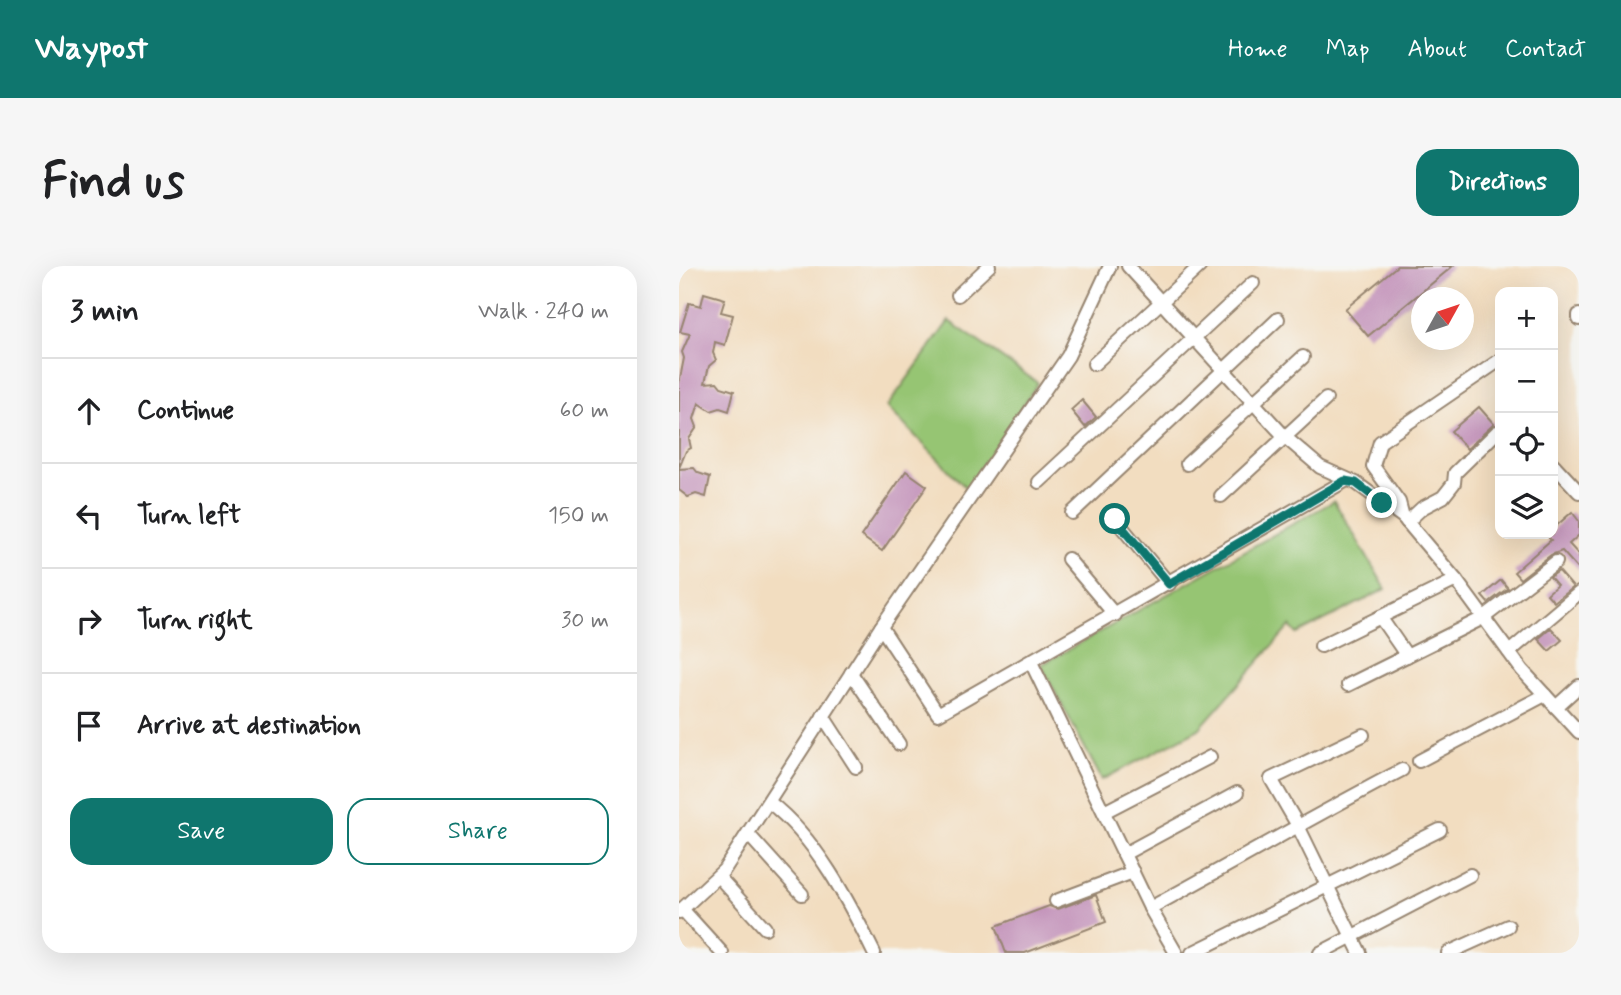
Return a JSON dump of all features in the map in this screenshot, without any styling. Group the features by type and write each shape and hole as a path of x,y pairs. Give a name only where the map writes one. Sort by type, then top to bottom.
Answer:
{"street":[{"path":"958,295 989,266"},
{"path":"722,953 680,910 718,876 748,834 881,627 1068,356 1110,266"},
{"path":"1128,266 1285,437 1320,467 1366,490 1405,519 1456,580 1509,652 1579,732"},
{"path":"1094,364 1200,266"},
{"path":"1039,482 1253,283"},
{"path":"1072,513 1278,319"},
{"path":"1187,464 1303,357"},
{"path":"1405,519 1398,502 1373,466 1380,442 1495,363"},
{"path":"1221,496 1326,399"},
{"path":"1405,519 1443,497 1454,483 1455,473 1495,434"},
{"path":"1558,469 1579,492"},
{"path":"881,627 938,714 1345,481"},
{"path":"1115,519 1169,584"},
{"path":"1068,559 1115,615"},
{"path":"1348,685 1483,618 1556,562"},
{"path":"1321,646 1456,580"},
{"path":"1509,652 1579,593"},
{"path":"1380,617 1407,656"},
{"path":"1031,662 1150,908 1176,953"},
{"path":"851,673 899,744"},
{"path":"1556,707 1579,687"},
{"path":"1419,761 1545,695"},
{"path":"824,716 856,767"},
{"path":"1360,953 1297,824 1271,779 1363,735"},
{"path":"1104,812 1210,757"},
{"path":"1150,908 1269,843 1297,824 1402,770"},
{"path":"1124,854 1237,793"},
{"path":"769,802 788,817 848,900 874,953"},
{"path":"1192,953 1440,830"},
{"path":"748,834 801,894"},
{"path":"1056,901 1133,872"},
{"path":"1320,953 1471,875"},
{"path":"718,876 765,928"},
{"path":"1448,953 1508,926"}],"green space":[{"path":"949,321 1038,383 967,489 887,407"},
{"path":"1334,501 1386,589 1297,634 1290,626 1199,729 1102,780 1041,665"}],"building":[{"path":"1397,266 1453,266 1428,287 1411,287 1411,301 1368,336 1345,309"},
{"path":"704,293 725,299 721,312 733,315 725,345 715,342 713,353 716,360 709,366 705,383 717,382 721,387 734,391 729,411 720,408 711,411 699,403 694,419 697,427 689,439 691,448 686,451 679,468 679,384 684,358 682,352 690,334 680,332 689,303 701,306"},
{"path":"1082,400 1096,417 1085,427 1071,410"},
{"path":"1479,407 1494,424 1467,449 1451,431"},
{"path":"694,468 698,473 710,477 706,497 696,494 688,497 679,490 679,469"},
{"path":"906,471 927,486 882,551 861,536"},
{"path":"1572,512 1579,521 1579,535 1569,544 1579,555 1579,570 1562,551 1551,555 1520,579 1514,572 1550,539 1558,539 1558,524"},
{"path":"1559,571 1573,587 1554,602 1547,594 1557,585 1550,577"},
{"path":"1501,580 1508,588 1488,603 1482,596"},
{"path":"1551,628 1562,640 1549,651 1538,639"},
{"path":"1096,895 1106,922 1025,953 1006,953 996,926 1049,906 1058,909"}],"route":[{"path":"1115,519 1169,584 1345,481 1356,483 1382,503"}]}
